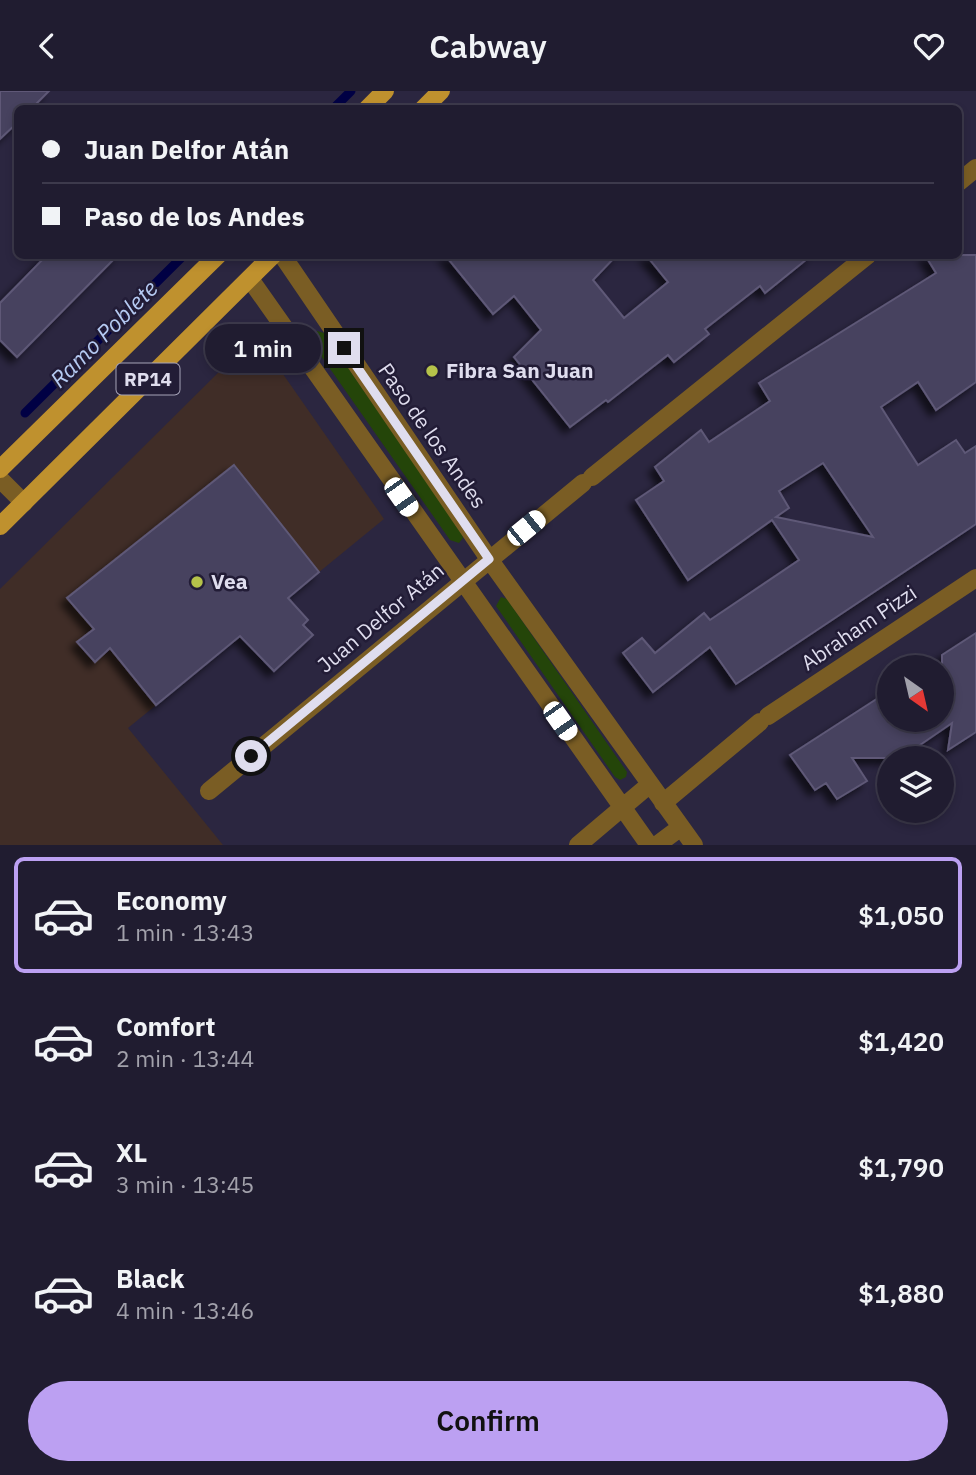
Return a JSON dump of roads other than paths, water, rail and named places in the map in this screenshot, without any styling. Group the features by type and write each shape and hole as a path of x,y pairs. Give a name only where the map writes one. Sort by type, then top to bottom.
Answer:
{"main road":[{"path":"371,105 385,91"},
{"path":"427,105 441,91"},
{"name":"RP14","path":"0,469 214,259"},
{"name":"RP14","path":"0,526 269,259"}],"street":[{"path":"962,180 976,169"},
{"name":"Paso de los Andes","path":"285,259 489,559 694,845"},
{"name":"Juan Delfor Atán","path":"209,791 489,559 862,259"},
{"path":"250,279 461,582 649,845"},
{"path":"0,479 24,503"},
{"name":"Abraham Pizzi","path":"663,803 764,719 976,578"},
{"path":"578,845 649,785"},
{"path":"657,845 681,827"}],"waterway":[{"name":"Ramo Poblete","path":"337,105 351,91"},
{"name":"Ramo Poblete","path":"25,413 180,259"}],"place":[{"name":"Fibra San Juan","path":"432,371"},
{"name":"Vea","path":"197,582"}]}
